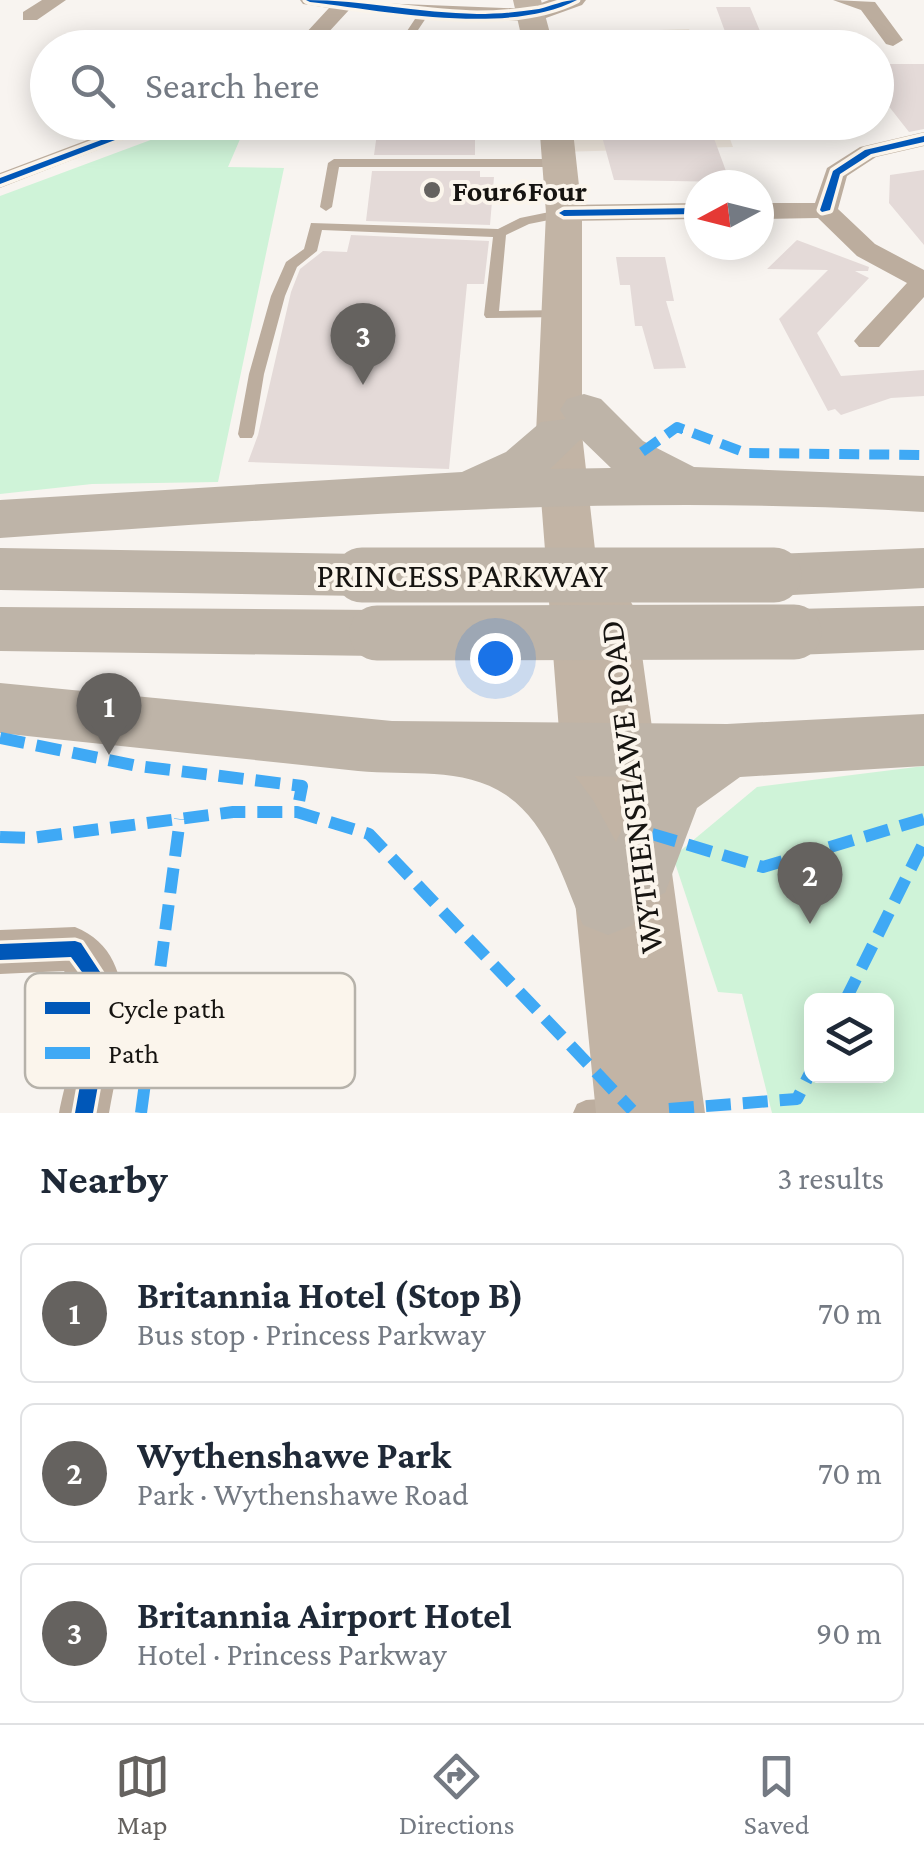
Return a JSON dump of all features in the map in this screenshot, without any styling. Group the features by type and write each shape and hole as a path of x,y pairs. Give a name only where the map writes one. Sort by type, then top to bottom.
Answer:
{"highway":[{"path":"465,487 524,464 571,422 602,436 630,458 682,482"},
{"path":"0,518 465,487 682,482 924,494"},
{"name":"PRINCESS PARKWAY","path":"0,569 362,575 774,575 924,568"},
{"name":"PRINCESS PARKWAY","path":"0,629 378,634 924,628"},
{"path":"0,708 312,741 462,749 727,751 924,740"},
{"path":"462,749 536,780 579,836 625,886 673,789 727,751"}],"main road":[{"name":"WYTHENSHAWE ROAD","path":"557,140 564,212 562,327 625,886 638,1112"}],"street":[{"path":"30,16 56,0"},
{"path":"310,0 425,12 529,8 573,0"},
{"path":"843,0 868,6 886,30"},
{"path":"320,30 347,2"},
{"path":"825,210 836,173 868,152 924,139"},
{"path":"0,181 110,140"},
{"path":"774,211 825,210 866,250 923,281 870,342"},
{"path":"564,212 684,211"},
{"path":"0,952 75,949 92,973"},
{"path":"84,1113 88,1088"}],"lane":[{"path":"413,30 425,12"},
{"path":"326,207 334,163 560,163"},
{"path":"246,434 246,416 259,360 290,266 310,251 316,226 500,233 525,221 564,212"},
{"path":"500,233 491,315 562,327"}],"shaded area":[{"path":"558,140 730,140 733,147 560,152"}],"green space":[{"path":"151,140 240,140 228,167 284,168 218,482 92,484 0,494 0,196"},
{"path":"924,766 924,1113 772,1113 742,994 718,992 673,857 757,787"}],"building":[{"path":"716,7 750,7 760,30 724,30"},
{"path":"894,64 924,64 924,129 909,132 894,113"},
{"path":"376,140 475,140 475,155 374,155"},
{"path":"603,140 715,140 726,170 684,170 684,181 614,180"},
{"path":"924,170 924,245 889,203 890,175"},
{"path":"372,171 480,171 480,177 494,177 490,225 366,221"},
{"path":"351,235 489,241 484,284 467,284 449,469 248,462 300,269 323,251 347,252"},
{"path":"797,240 869,267 868,271 855,271 869,278 817,333 841,376 924,370 924,396 891,398 841,415 835,409 828,411 779,319 828,270 767,269"},
{"path":"616,257 665,257 674,301 666,301 686,368 654,369 642,326 635,326 630,285 620,285"}],"marked path":[{"path":"642,452 677,427 746,453 924,455"},
{"path":"0,738 138,766 302,786 297,812"},
{"path":"0,837 31,838 233,812 297,812 369,834 632,1110"},
{"path":"160,973 180,819"},
{"path":"652,834 763,867 924,819"},
{"path":"849,993 924,842"},
{"path":"669,1109 797,1099 805,1083"},
{"path":"141,1113 144,1088"}],"cycle path":[{"path":"310,0 480,16 546,10 573,0"},
{"path":"825,210 836,173 868,152 924,139"},
{"path":"0,181 110,140"},
{"path":"564,213 684,211"},
{"path":"0,952 75,949 92,973"},
{"path":"84,1113 88,1088"}],"place":[{"name":"Four6Four","path":"432,190"},
{"name":"Britannia Airport Hotel","path":"363,385"},
{"name":"Britannia Hotel (Stop B)","path":"109,755"},
{"name":"Wythenshawe Park","path":"810,924"}]}
